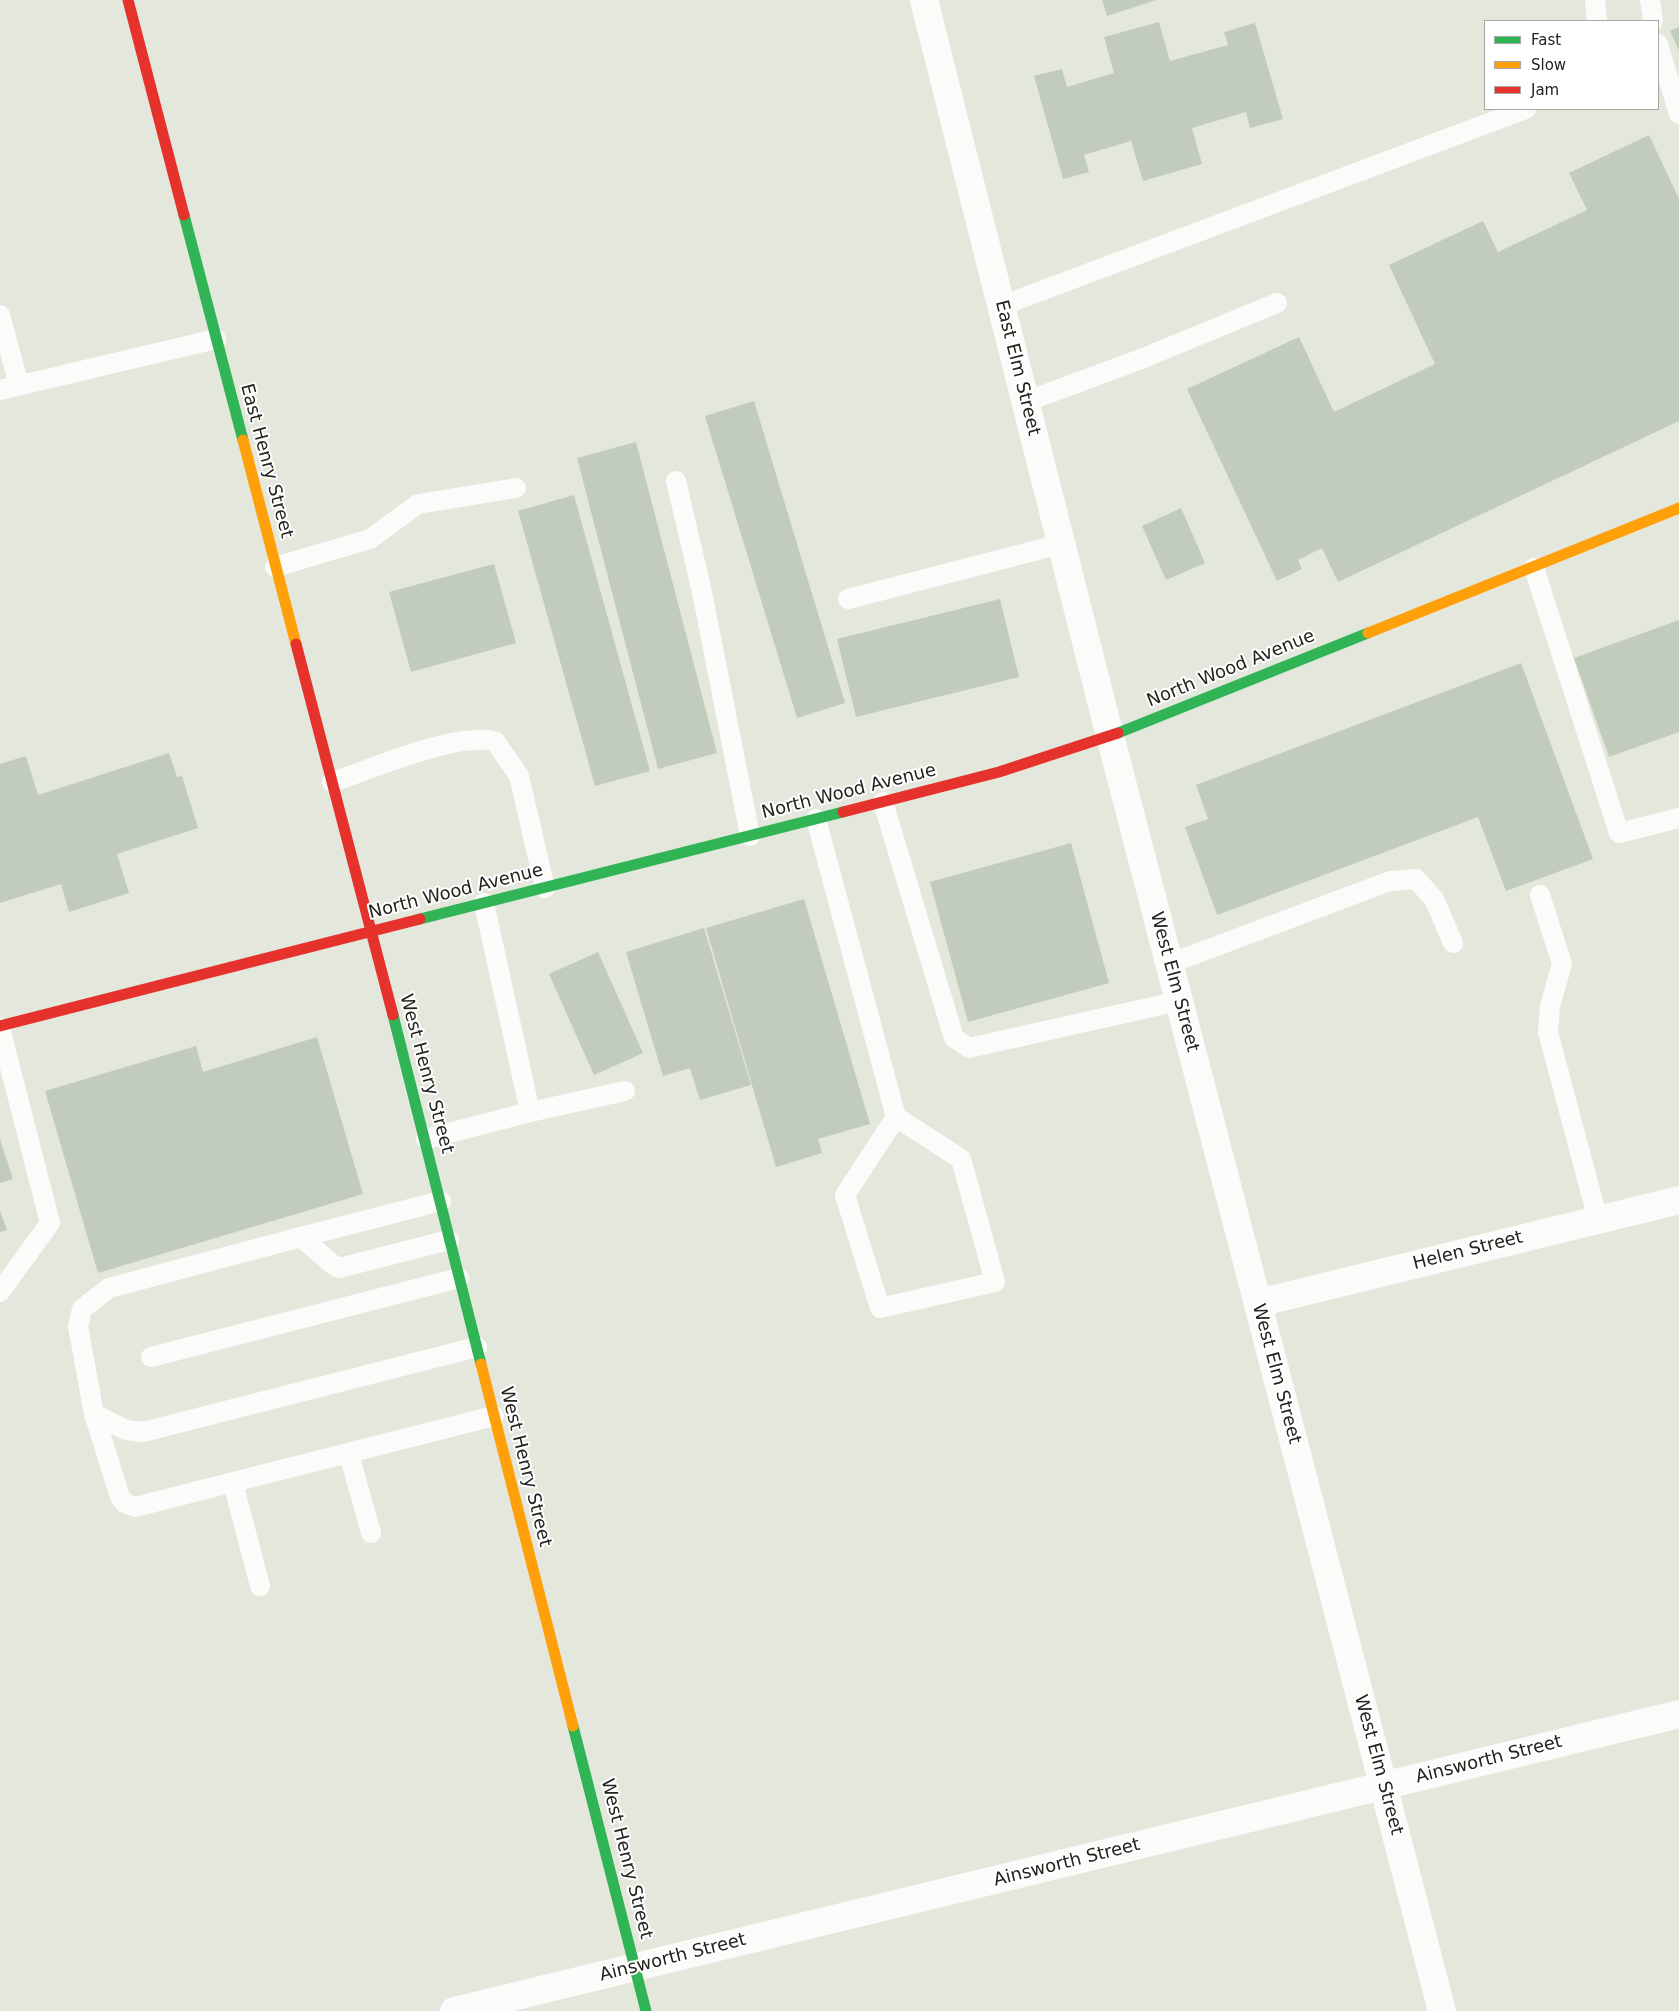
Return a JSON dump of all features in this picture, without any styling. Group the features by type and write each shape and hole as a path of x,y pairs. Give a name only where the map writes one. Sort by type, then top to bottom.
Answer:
{"street":[{"name":"East Henry Street","path":"128,0 371,932"},
{"name":"East Elm Street","path":"924,0 1110,736"},
{"name":"North Wood Avenue","path":"0,1027 999,772 1110,736 1534,568 1679,508"},
{"name":"West Elm Street","path":"1110,736 1442,2011"},
{"name":"West Henry Street","path":"371,932 426,1139 449,1240 646,2011"},
{"name":"Helen Street","path":"1258,1303 1679,1200"},
{"name":"Ainsworth Street","path":"454,2011 1679,1714"}],"lane":[{"path":"1595,0 1597,20"},
{"path":"1650,0 1653,20"},
{"path":"1659,47 1679,114"},
{"path":"1001,306 1523,110"},
{"path":"1025,402 1141,359 1277,304"},
{"path":"0,315 10,388 216,339"},
{"path":"676,481 702,592 750,836"},
{"path":"275,567 370,539 418,504 516,488"},
{"path":"848,599 1061,544"},
{"path":"1534,568 1619,833 1679,818"},
{"path":"332,782 448,743 480,738 495,741 519,776 545,888"},
{"path":"884,802 954,1038 969,1048 1179,1002"},
{"path":"816,819 896,1117 961,1159 995,1282 880,1308 846,1196 896,1117"},
{"path":"1169,964 1390,881 1399,880 1416,879 1434,899 1453,943"},
{"path":"1540,895 1562,964 1550,1006 1548,1032 1598,1220"},
{"path":"484,903 530,1112"},
{"path":"0,1027 50,1223 0,1292"},
{"path":"426,1139 530,1112 625,1091"},
{"path":"441,1201 109,1288 82,1309 78,1326 94,1414 120,1497 125,1503 134,1507 494,1416"},
{"path":"301,1237 339,1268 449,1240"},
{"path":"151,1357 459,1278"},
{"path":"94,1414 126,1430 143,1432 477,1347"},
{"path":"349,1454 371,1533"},
{"path":"233,1483 260,1586"}],"building":[{"path":"1102,0 1156,0 1107,16"},
{"path":"1159,22 1170,61 1228,45 1224,32 1255,23 1283,119 1250,128 1246,112 1192,128 1202,164 1143,181 1131,141 1084,155 1089,172 1063,179 1034,76 1062,69 1067,87 1114,73 1104,37"},
{"path":"1679,27 1679,51 1670,31"},
{"path":"1649,135 1679,199 1679,421 1338,582 1322,548 1298,560 1302,569 1277,581 1187,389 1299,337 1334,412 1435,364 1389,265 1483,221 1498,252 1587,210 1569,173"},
{"path":"754,401 845,703 797,718 705,416"},
{"path":"636,442 717,753 658,769 577,458"},
{"path":"574,495 650,771 595,786 518,511"},
{"path":"1181,508 1205,563 1166,580 1142,526"},
{"path":"494,564 516,643 411,672 389,592"},
{"path":"1000,599 1019,677 856,717 837,639"},
{"path":"1679,620 1679,732 1609,757 1574,658"},
{"path":"1521,663 1593,859 1506,891 1478,817 1217,915 1185,827 1208,819 1196,785"},
{"path":"169,753 177,777 182,776 198,828 117,854 129,893 69,912 61,884 0,903 0,764 26,756 38,795"},
{"path":"1071,843 1109,983 968,1022 930,882"},
{"path":"804,899 870,1124 818,1139 822,1153 776,1167 706,928"},
{"path":"704,928 751,1085 700,1100 690,1068 663,1076 626,952"},
{"path":"598,952 643,1053 594,1075 549,974"},
{"path":"317,1037 363,1194 98,1273 45,1091 196,1046 203,1072"},
{"path":"0,1139 13,1179 0,1183"},
{"path":"0,1211 7,1230 0,1232"}],"traffic: fast":[{"path":"184,215 243,440"},
{"path":"1118,733 1368,633"},
{"path":"420,919 843,812"},
{"path":"393,1015 481,1364"},
{"path":"573,1726 646,2011"}],"traffic: slow":[{"path":"243,440 296,644"},
{"path":"1368,633 1679,508"},
{"path":"481,1364 573,1726"}],"traffic: jam":[{"path":"128,0 184,215"},
{"path":"296,644 393,1015"},
{"path":"843,812 999,772 1118,733"},
{"path":"0,1026 420,919"}]}
